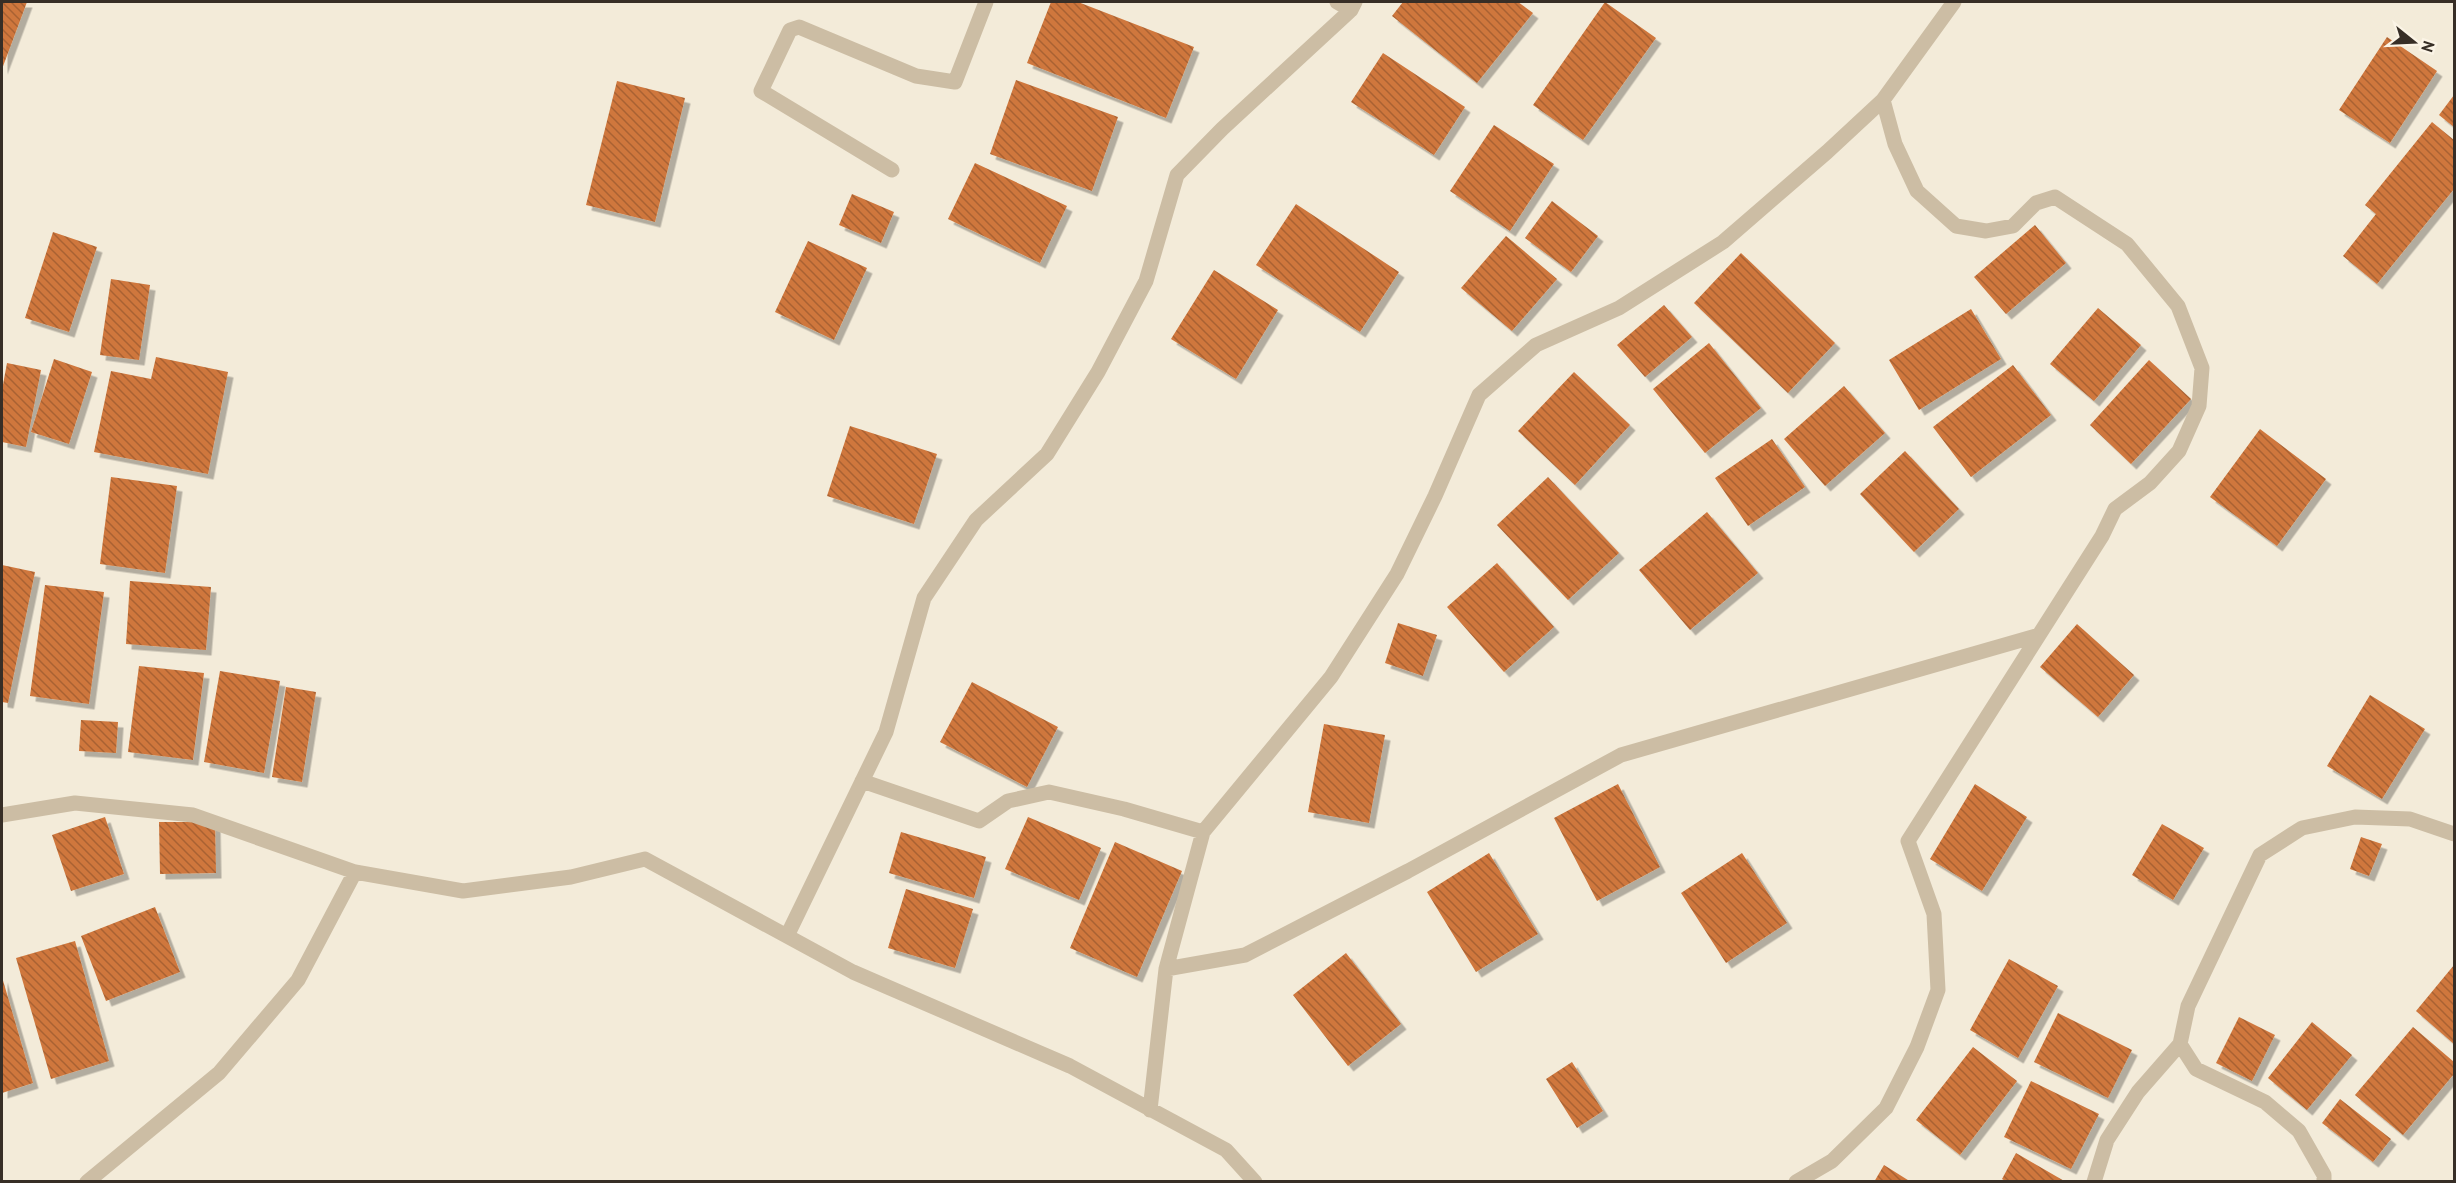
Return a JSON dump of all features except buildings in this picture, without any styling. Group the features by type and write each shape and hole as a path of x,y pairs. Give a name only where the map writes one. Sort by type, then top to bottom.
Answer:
{"street":[{"path":"892,170 761,91 790,30 799,27 916,76 955,82 986,2"},
{"path":"1337,2 1353,6"},
{"path":"1150,1110 1166,969 1203,832 1331,677 1391,583 1435,496 1479,395 1536,345 1619,308 1723,242 1827,153 1883,100 1954,2"},
{"path":"787,936 886,732 924,598 976,520 1047,454 1098,372 1146,281 1177,175 1222,129 1353,6"},
{"path":"1796,1182 1832,1161 1886,1108 1917,1047 1938,990 1934,914 1908,841 2102,536 2115,509 2150,483 2179,451 2199,406 2202,368 2178,306 2127,244 2055,197 2036,203 2013,226 1986,231 1956,226 1917,191 1895,144 1883,100"},
{"path":"1166,969 1245,955 1418,866 1621,755 2039,635"},
{"path":"862,782 979,821 1008,801 1049,792 1124,809 1203,832"},
{"path":"2,815 75,802 193,815 355,872 463,891 571,877 645,859 853,972 1070,1066 1226,1150 1255,1182"},
{"path":"2094,1182 2108,1140 2138,1092 2180,1044 2188,1006 2260,855 2302,828 2355,817 2410,819 2454,834"},
{"path":"87,1182 219,1072 298,980 355,872"},
{"path":"2180,1044 2196,1069 2265,1102 2299,1131 2324,1175 2324,1182"}]}
